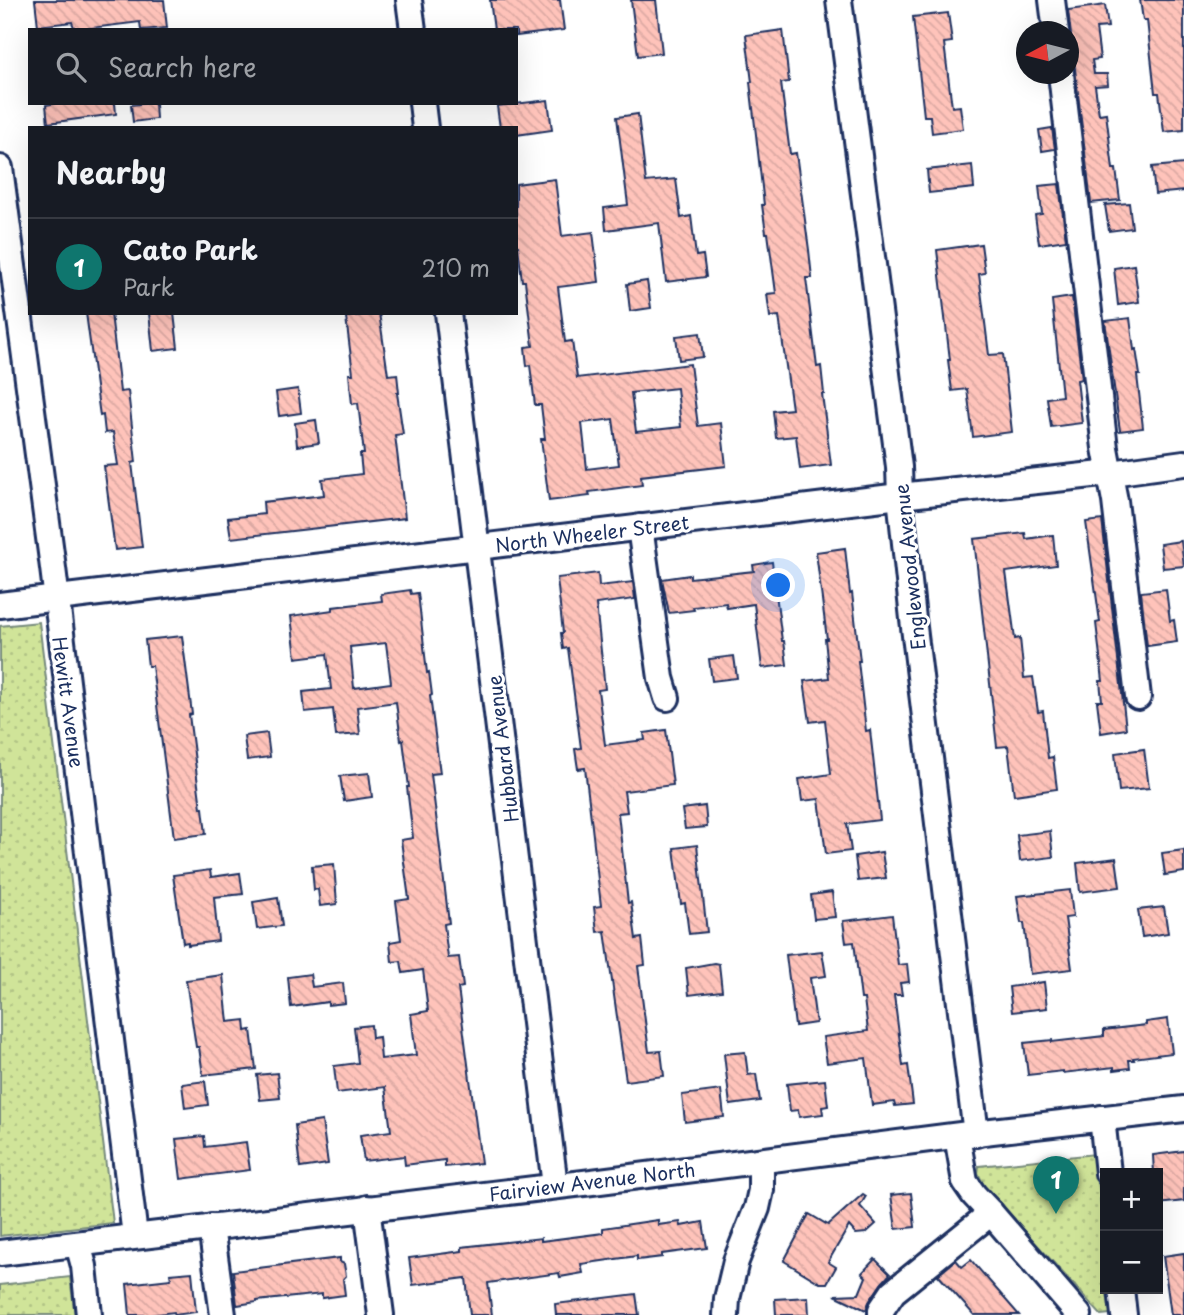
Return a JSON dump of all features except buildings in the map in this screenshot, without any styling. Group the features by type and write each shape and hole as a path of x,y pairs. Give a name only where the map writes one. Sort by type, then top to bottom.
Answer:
{"street":[{"path":"409,0 413,28"},
{"name":"Englewood Avenue","path":"839,0 899,467 967,1135 965,1182 1079,1315"},
{"path":"1052,0 1055,21"},
{"path":"1062,84 1105,448 1111,473 1138,697"},
{"path":"422,105 425,126"},
{"name":"Hewitt Avenue","path":"0,169 57,598 135,1236"},
{"name":"Hubbard Avenue","path":"448,315 555,1186"},
{"name":"North Wheeler Street","path":"0,606 1184,463"},
{"path":"640,527 661,678 667,698"},
{"name":"Fairview Avenue North","path":"0,1253 1184,1109"},
{"path":"1102,1118 1107,1168"},
{"path":"726,1315 736,1261 757,1208 761,1190 761,1161"},
{"path":"366,1208 381,1315"},
{"path":"881,1315 881,1310 893,1292 992,1213"},
{"path":"211,1227 223,1315"},
{"path":"78,1244 84,1266 89,1315"},
{"path":"1122,1294 1124,1315"}],"green space":[{"path":"39,622 113,1223 0,1236 0,626"},
{"path":"1095,1154 1100,1198 1100,1294 1112,1294 1113,1308 1110,1314 1101,1315 984,1186 978,1173 979,1166"},
{"path":"70,1277 75,1315 0,1315 0,1285"}],"place":[{"name":"Cato Park","path":"1056,1214"}]}
